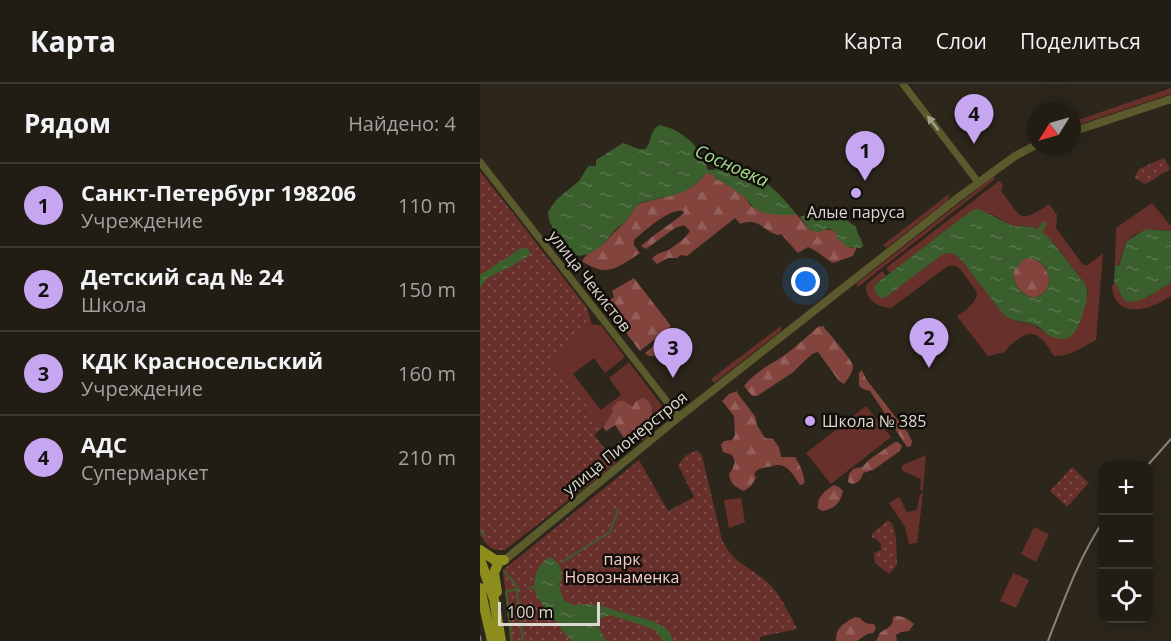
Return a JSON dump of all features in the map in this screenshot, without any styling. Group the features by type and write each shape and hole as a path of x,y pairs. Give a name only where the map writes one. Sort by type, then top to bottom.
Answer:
{"main road":[{"path":"480,550 495,560 481,592 492,641"},
{"path":"480,559 490,569 501,641"}],"street":[{"path":"903,84 978,182"},
{"path":"1081,129 1171,99"},
{"name":"улица Пионерстроя","path":"490,569 978,182 1027,150"},
{"name":"улица Чекистов","path":"480,162 679,417"}],"green space":[{"path":"1171,88 1171,94 1081,124 1081,119"},
{"path":"1164,158 1170,169 1146,184 1134,178 1139,169"},
{"name":"парк Новознаменка","path":"480,171 587,308 592,325 550,358 603,427 594,435 616,463 505,550 490,547 480,535"},
{"path":"707,171 714,174 714,178 745,197 751,206 772,214 797,215 811,231 825,229 834,231 851,248 857,247 853,256 833,263 808,247 798,253 781,234 773,233 757,223 740,224 735,218 687,256 668,258 657,264 652,259 654,257 673,247 690,231 684,225 675,228 646,249 641,246 684,213 677,211 664,217 634,240 634,245 640,253 618,267 598,269 582,261 625,222 639,204 686,190 701,179"},
{"path":"993,177 995,179 858,287 856,284"},
{"path":"999,181 1003,185 1001,191 1021,216 1031,215 1049,204 1057,215 1056,228 1083,265 1088,265 1103,253 1096,340 1076,351 1054,356 1040,338 1031,334 1016,341 1005,352 988,356 957,316 973,303 977,292 961,270 955,266 948,266 891,308 873,302 868,295 866,285 882,271 886,276 876,284 874,289 878,296 943,254 951,253 962,261 1003,314 1013,320 1034,325 1043,331 1078,327 1088,292 1086,285 1051,240 1041,232 1043,222 1037,229 1013,226 991,214 971,211 890,273 886,268"},
{"path":"949,194 948,200 886,248 883,245"},
{"path":"1152,203 1171,226 1171,231 1151,230 1132,237 1124,247 1118,266 1115,266 1116,228"},
{"path":"1031,258 1044,266 1049,278 1046,290 1033,298 1019,288 1013,271 1024,259"},
{"path":"634,278 671,326 640,351 604,304 614,297 612,291"},
{"path":"1171,283 1171,296 1154,305 1136,309 1120,304 1112,286 1116,284 1121,296 1147,297"},
{"path":"587,324 601,325 625,357 605,373 594,358 573,374 601,410 621,395 609,378 629,362 663,407 658,416 662,422 653,429 653,410 634,406 624,401 594,435 480,428 545,345"},
{"path":"782,325 781,331 714,383 711,379"},
{"path":"824,326 852,363 851,373 844,384 839,381 818,352 812,354 792,373 757,396 752,396 744,386 748,381 790,351 818,327"},
{"path":"674,329 679,330 683,350 677,356 672,358 660,354 650,356 645,353"},
{"path":"862,370 866,379 908,433 912,441 911,446 907,447 870,391 859,386 859,373"},
{"path":"737,391 755,416 757,425 765,438 773,439 779,447 781,457 795,457 803,474 804,484 800,485 788,469 781,465 757,471 751,486 744,491 732,483 729,474 735,462 732,455 723,452 721,445 724,441 732,440 735,435 734,416 722,401 729,394"},
{"path":"644,398 652,409 653,428 644,439 622,449 615,445 624,438 615,425 605,432 603,427 618,401 624,401 633,406 637,400"},
{"path":"866,406 891,437 831,484 806,453"},
{"path":"895,442 902,446 900,451 873,470 863,473 861,479 856,483 848,482 849,474 853,469 862,467"},
{"name":"парк Новознаменка","path":"697,450 702,456 722,540 736,559 776,591 797,629 760,637 759,641 510,641 503,570 639,460 668,511 694,497 678,465 685,456"},
{"path":"926,455 923,491 920,490 921,479 903,471 901,466"},
{"path":"1072,467 1089,483 1067,507 1050,491"},
{"path":"834,485 843,491 840,499 834,507 822,511 818,508 820,497"},
{"path":"920,494 923,494 917,543 909,544 905,527 889,503 899,497 907,512 917,510"},
{"path":"741,498 745,522 729,528 724,500"},
{"path":"890,521 894,529 897,565 889,574 875,563 874,553 881,550 881,544 872,537 872,534"},
{"path":"1034,527 1049,534 1036,562 1021,554"},
{"path":"1013,573 1029,580 1016,608 1000,601"},
{"path":"855,617 866,623 874,624 876,628 873,633 857,641 836,641 839,629"},
{"path":"893,617 904,617 914,624 909,631 896,635 897,641 876,641 880,633 890,626"}],"water":[{"name":"Сосновка","path":"659,125 676,131 690,141 701,154 708,170 714,170 720,162 725,162 757,176 774,189 797,215 759,211 739,192 714,178 714,174 707,172 685,191 639,204 626,221 599,248 586,255 574,254 562,236 553,228 548,212 557,199 579,181 589,166 596,166 596,160 623,143 645,149 653,131"},
{"path":"821,208 836,212 856,227 863,246 861,248 847,247 837,238 836,232 828,228 820,232 811,231 800,217"},
{"path":"981,210 1013,226 1037,229 1043,221 1047,224 1042,232 1051,240 1087,288 1083,313 1073,334 1064,339 1058,339 1035,325 1007,317 962,261 951,253 943,254 886,297 881,298 877,294 874,286 971,211","holes":["1031,258 1044,266 1049,278 1046,290 1033,298 1018,288 1014,271 1024,259"]},
{"path":"1146,229 1171,231 1171,283 1143,299 1126,301 1114,284 1115,266 1119,266 1127,241"},
{"path":"523,247 529,250 530,255 487,278 480,288 480,275"},
{"path":"549,557 557,562 560,568 562,577 560,591 565,601 574,605 602,606 653,621 667,629 674,641 663,641 651,628 610,615 601,618 598,622 606,641 572,641 545,608 535,591 537,572"}],"waterway":[{"path":"562,562 610,532 618,510"},
{"path":"480,530 485,536"},
{"path":"504,571 516,585 523,641"},
{"path":"528,588 534,587"},
{"path":"512,641 506,591 519,589"}],"tram line":[{"path":"480,636 481,641"}],"railway":[{"path":"1151,461 1171,439"},
{"path":"1048,641 1066,594 1099,528"}],"place":[{"name":"АДС","path":"974,144"},
{"name":"Санкт-Петербург 198206","path":"865,181"},
{"name":"Алые паруса","path":"856,193"},
{"name":"Детский сад № 24","path":"929,368"},
{"name":"КДК Красносельский","path":"673,378"},
{"name":"Школа № 385","path":"810,421"}]}
